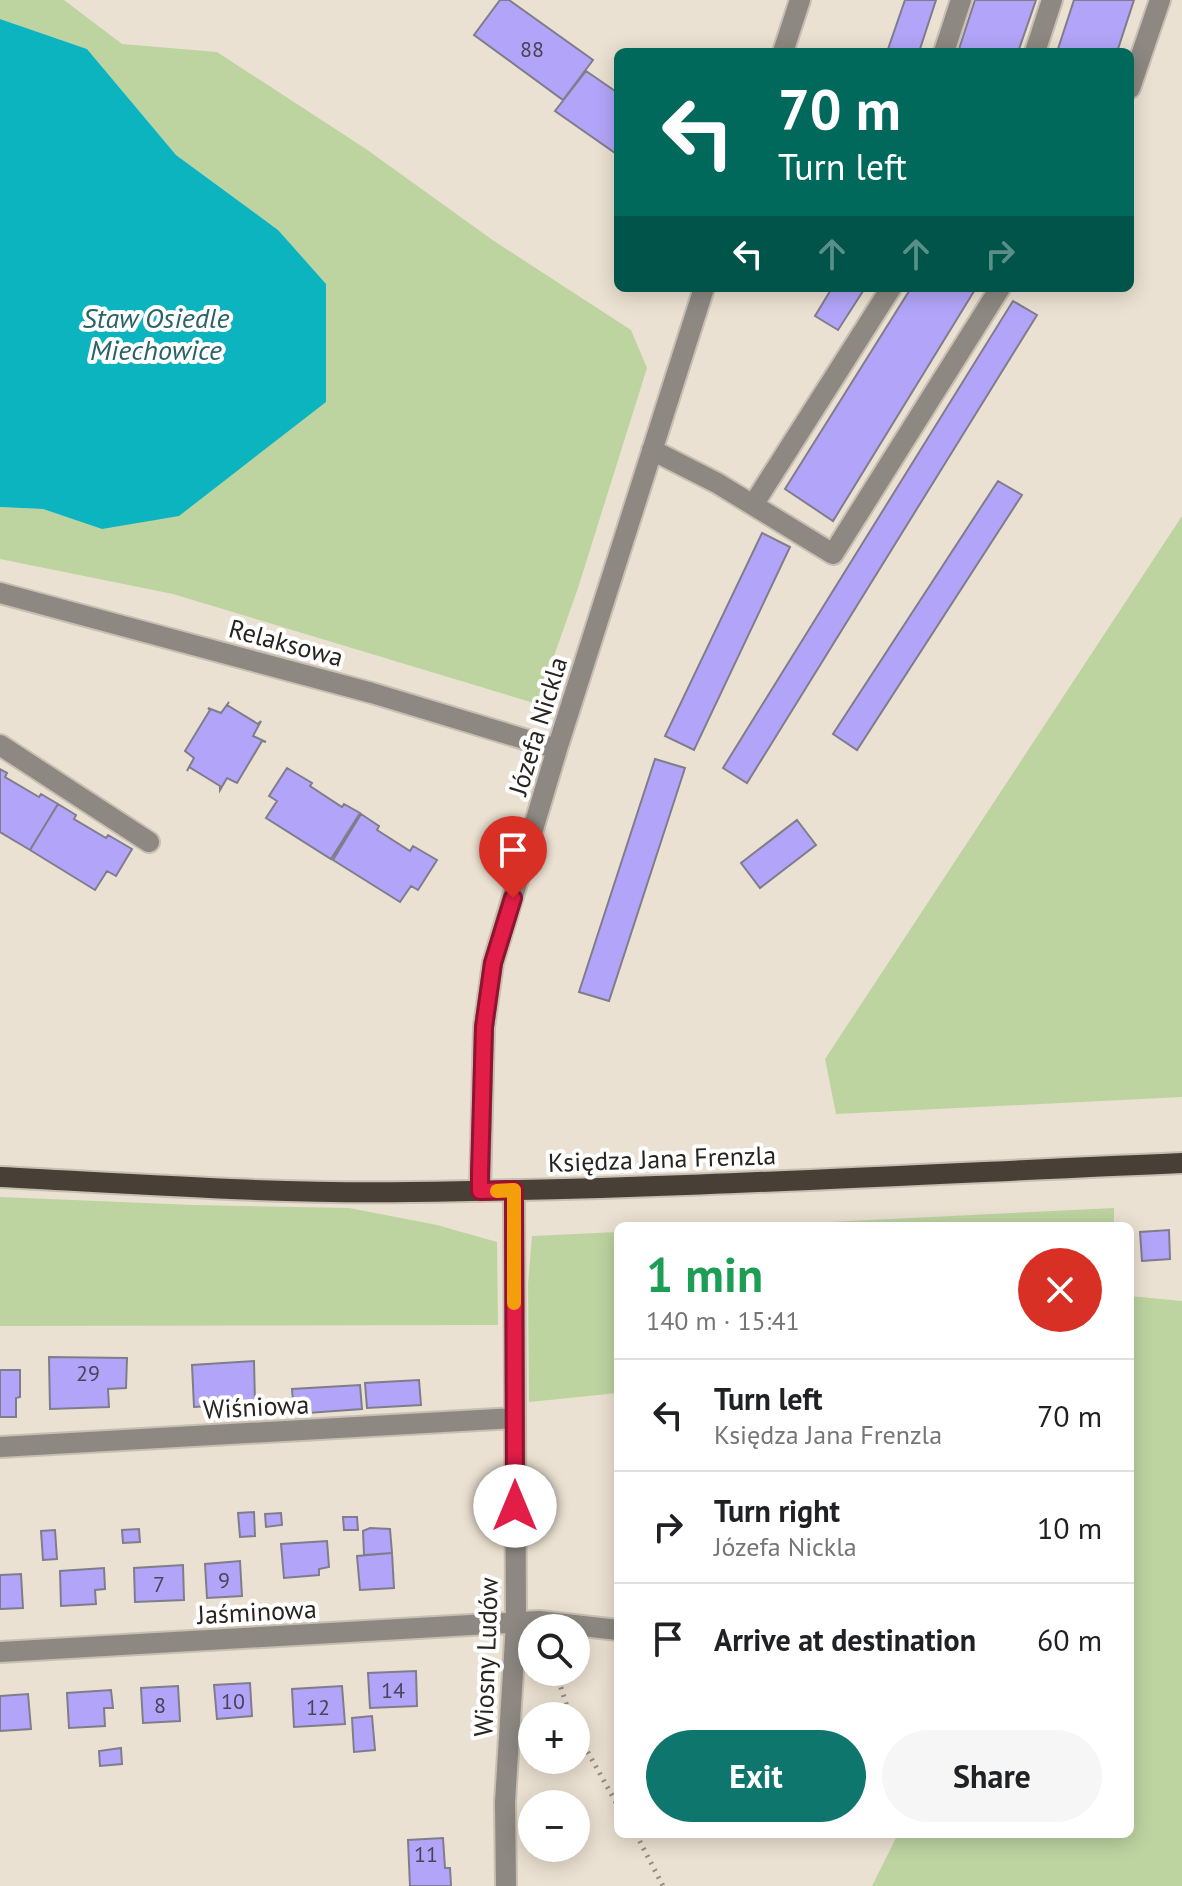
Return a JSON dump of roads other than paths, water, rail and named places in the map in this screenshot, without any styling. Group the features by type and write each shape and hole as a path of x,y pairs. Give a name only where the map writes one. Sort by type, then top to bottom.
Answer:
{"main road":[{"name":"Księdza Jana Frenzla","path":"0,1177 320,1191 480,1191 1182,1163"}],"street":[{"path":"784,48 800,0"},
{"path":"945,48 961,0"},
{"path":"1036,48 1052,0"},
{"path":"1134,76 1160,0"},
{"name":"Józefa Nickla","path":"480,1191 484,1027 493,963 557,749 703,292"},
{"path":"753,505 888,292"},
{"path":"652,450 753,505 833,554 997,292"},
{"name":"Relaksowa","path":"0,593 372,693 557,749"},
{"path":"0,745 149,842"},
{"name":"Wiosny Ludów","path":"506,1886 505,1802 516,1624 514,1190"},
{"name":"Wiśniowa","path":"0,1447 514,1418"},
{"name":"Jaśminowa","path":"0,1652 539,1621 614,1630"}],"water":[{"name":"Staw Osiedle Miechowice","path":"0,19 87,49 176,155 278,230 326,284 326,402 179,516 102,529 43,509 0,507"}]}
